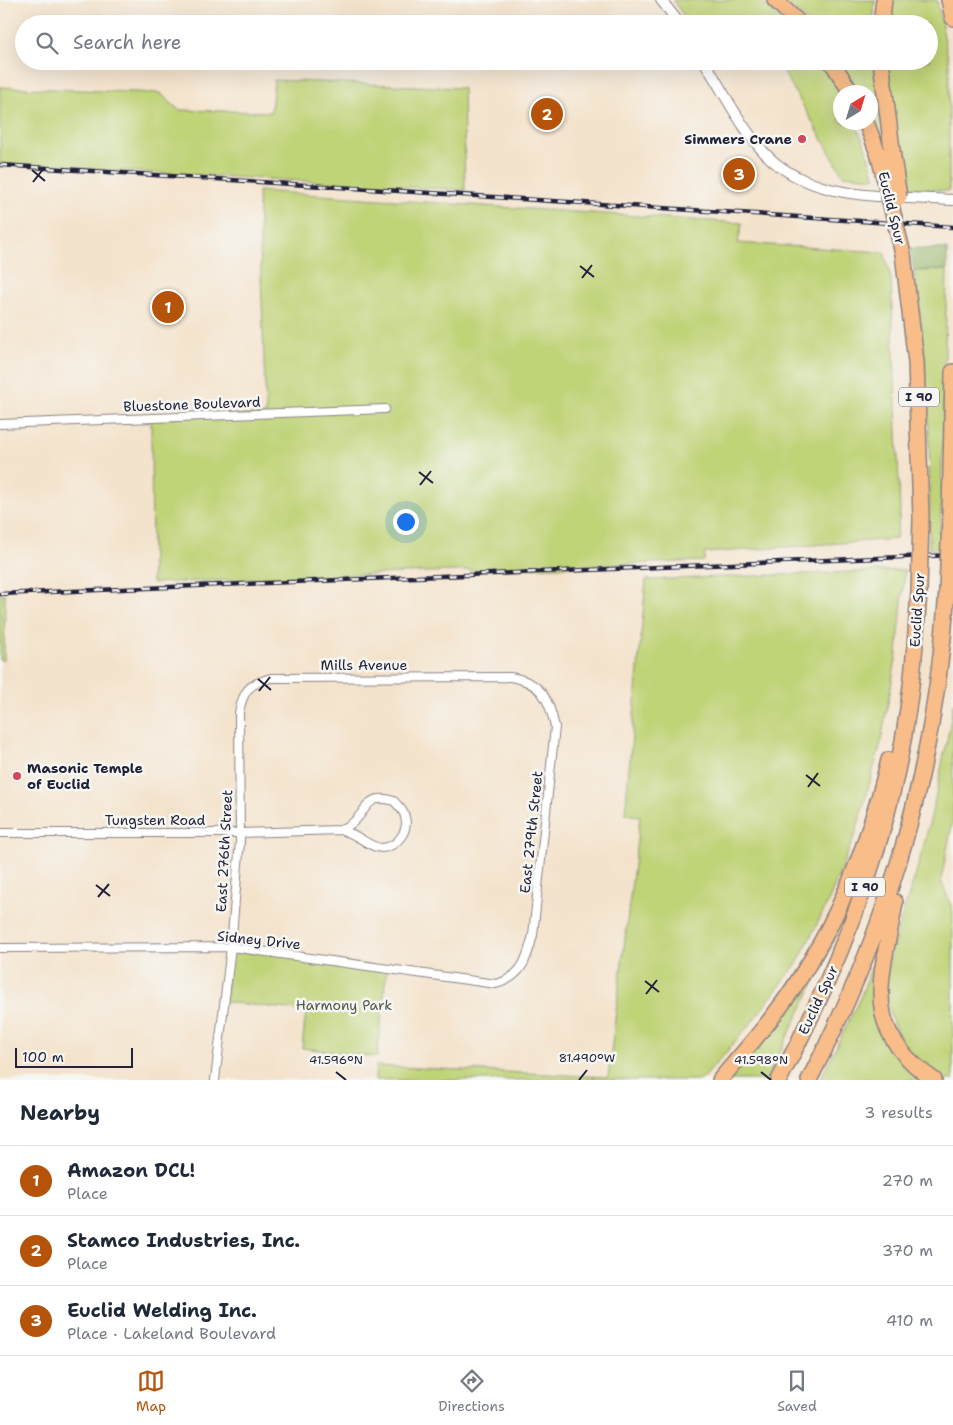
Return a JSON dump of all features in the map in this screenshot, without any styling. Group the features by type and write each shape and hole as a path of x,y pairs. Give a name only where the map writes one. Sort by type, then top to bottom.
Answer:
{"highway":[{"path":"775,0 791,15"},
{"path":"882,15 884,0"},
{"path":"949,0 953,18"},
{"path":"837,70 846,85"},
{"path":"881,70 886,157"},
{"name":"Euclid Spur","path":"779,1080 827,984 869,875 892,792 904,737 911,681 919,592 922,518 918,391 903,254 901,217 886,157 871,130"},
{"name":"Euclid Spur","path":"809,1080 865,960 886,906 904,851 929,739 947,591 953,372"},
{"path":"720,1080 786,1000 810,962 831,923 870,826 911,681"},
{"path":"904,851 892,924 882,964 881,1001 888,1029 897,1045 914,1066 934,1080"}],"street":[{"path":"661,0 673,15"},
{"path":"710,70 758,145 773,161 802,180 844,192 953,200"},
{"name":"Bluestone Boulevard","path":"0,424 385,409"},
{"name":"Mills Avenue","path":"239,713 242,695 256,682 271,678 510,677"},
{"name":"East 279th Street","path":"484,980 496,984 507,981 519,972 526,960 533,935 555,727 549,701 538,688 510,677"},
{"name":"East 276th Street","path":"215,1080 231,947 240,833 239,713"},
{"name":"Tungsten Road","path":"0,833 240,833 340,830 351,832 374,846 384,848 399,841 406,826 405,816 394,801 385,798 376,799 368,803 352,824 340,830"},
{"name":"Sidney Drive","path":"0,948 231,947 484,980"}],"green space":[{"path":"673,0 760,0 776,15 683,15"},
{"path":"784,0 875,0 874,15 800,15"},
{"path":"888,0 937,0 949,63 949,191 904,187 888,70 938,70 938,15 887,15"},
{"path":"782,70 826,70 836,85 833,85 833,130 858,130 863,140 875,178 843,175"},
{"path":"844,70 875,70 877,85 853,85"},
{"path":"274,80 463,88 465,190 0,164 0,87 160,93 179,110 271,112"},
{"path":"878,92 886,153 883,153 875,130 878,130"},
{"path":"258,191 742,223 738,243 884,252 891,278 900,511 896,539 705,553 704,561 152,583 151,418 266,414"},
{"path":"910,248 947,249 947,270 914,271"},
{"path":"947,270 940,549 929,548 930,478 928,409 923,340 914,271"},
{"path":"905,570 897,654 880,746 856,832 829,900 798,962 752,1022 702,1080 375,1080 376,1066 608,1077 640,816 625,814 646,580"},
{"path":"0,594 5,594 4,660 0,660"},
{"path":"953,703 953,820 941,880 953,911 953,1080 940,1078 928,1071 907,1049 892,1021 886,994 886,981 892,950 928,831"},
{"path":"846,907 829,953 766,1080 726,1080"},
{"name":"Harmony Park","path":"231,947 387,968 377,1057 302,1048 306,1011 225,1002"},
{"path":"872,965 876,968 878,1016 926,1080 820,1080 861,996"}],"railway":[{"path":"0,165 953,227"},
{"path":"0,594 953,555"}],"place":[{"name":"Stamco Industries, Inc.","path":"547,114"},
{"name":"Simmers Crane","path":"802,139"},
{"name":"Euclid Welding Inc.","path":"739,174"},
{"name":"Amazon DCL!","path":"168,307"},
{"name":"Masonic Temple of Euclid","path":"17,776"}]}
